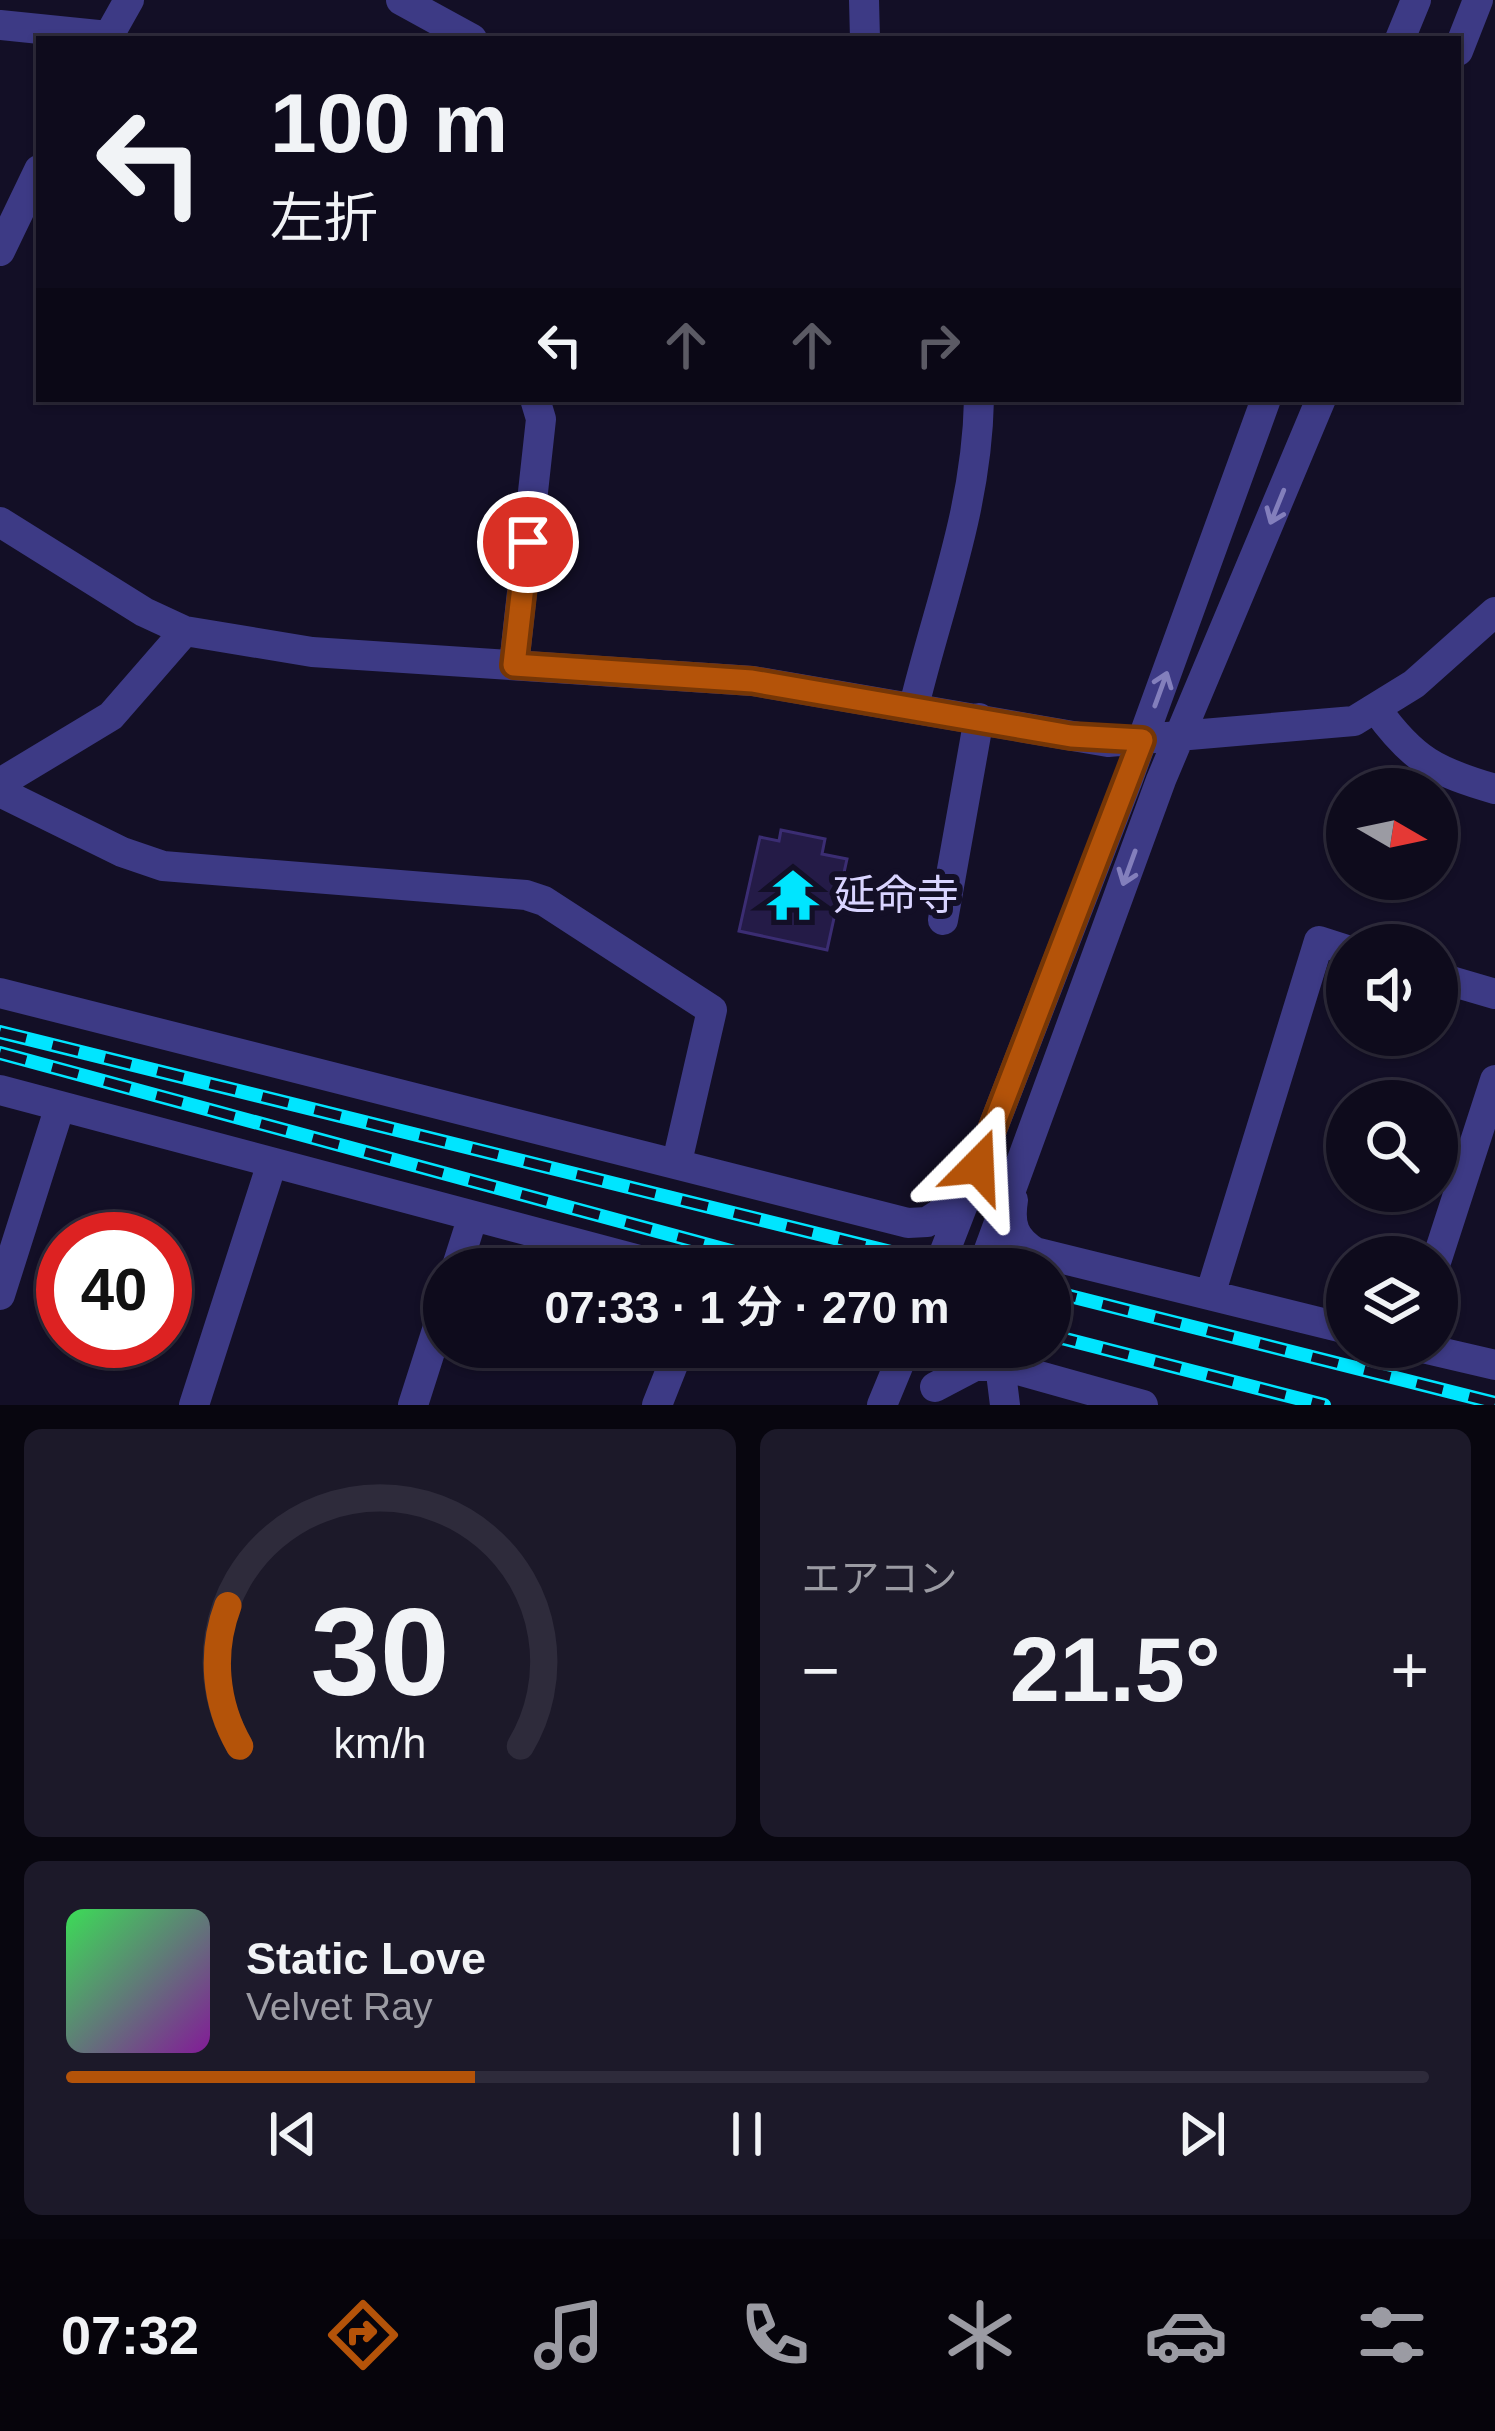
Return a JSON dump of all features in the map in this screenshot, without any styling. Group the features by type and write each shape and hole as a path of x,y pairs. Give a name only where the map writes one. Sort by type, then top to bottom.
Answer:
{"street":[{"path":"109,36 129,0"},
{"path":"864,0 865,36"},
{"path":"1401,36 1416,0"},
{"path":"1461,43 1478,0"},
{"path":"424,15 466,36"},
{"path":"0,25 91,36"},
{"path":"0,251 36,176"},
{"path":"514,665 541,419 536,402"},
{"path":"914,706 944,582 965,531 978,454 978,402"},
{"path":"946,1248 1142,740 1265,402"},
{"path":"990,1248 1180,736 1320,402"},
{"path":"0,522 144,612 185,631 312,652 752,681 1108,742 1330,727 1377,710 1495,612"},
{"path":"185,631 111,716 0,788 122,852 163,866 544,901 712,1010 677,1162"},
{"path":"1377,710 1408,754 1455,778 1495,790"},
{"path":"943,920 979,718"},
{"path":"1210,1295 1318,941 1326,943"},
{"path":"1458,983 1495,994"},
{"path":"0,992 908,1223 927,1222 966,1197"},
{"path":"1447,1236 1485,1147 1495,1081"},
{"path":"0,1090 594,1248"},
{"path":"0,1295 60,1106"},
{"path":"194,1405 272,1162"},
{"path":"1020,1165 1012,1228 1019,1242 1036,1252 1326,1324"},
{"path":"463,1248 473,1216"},
{"path":"1458,1356 1495,1365"},
{"path":"413,1405 425,1368"},
{"path":"658,1405 672,1368"},
{"path":"881,1368 885,1398"},
{"path":"885,1398 897,1368"},
{"path":"932,1396 943,1368"},
{"path":"932,1396 972,1368"},
{"path":"1000,1368 1005,1405"},
{"path":"1011,1368 1144,1405"}],"building":[{"name":"延命寺","path":"781,830 825,839 822,854 847,859 827,950 739,931 760,837 779,841"}],"railway":[{"path":"0,1032 875,1248"},
{"path":"0,1053 720,1248"},
{"path":"1071,1296 1495,1403"},
{"path":"1071,1340 1324,1405"}],"place":[{"name":"延命寺","path":"793,895"}],"route":[{"path":"528,542 514,665 752,681 1108,742 1142,740 978,1166"}]}
